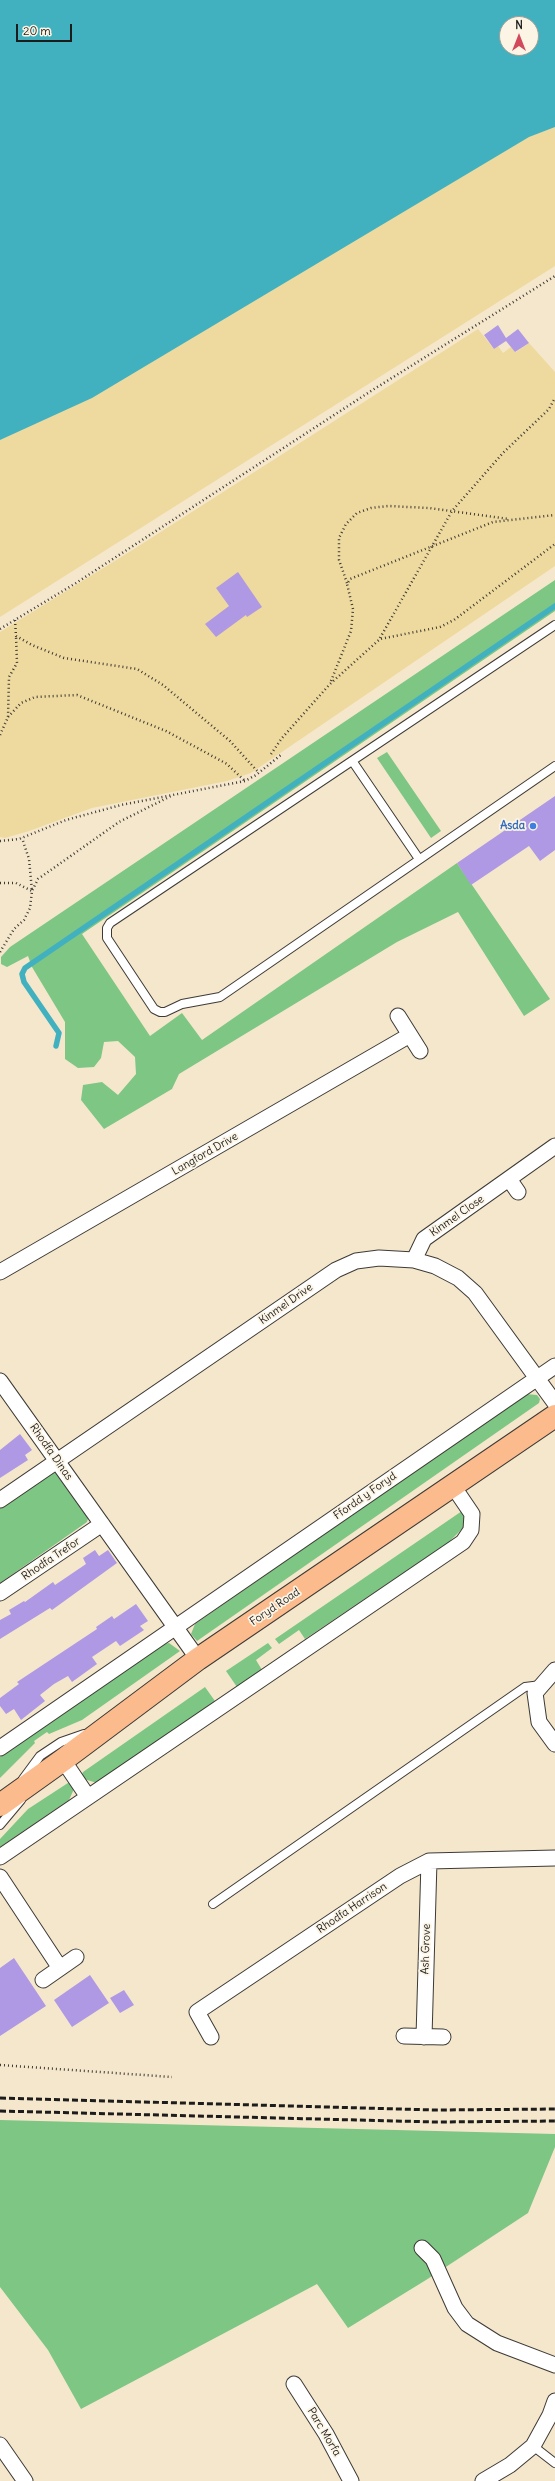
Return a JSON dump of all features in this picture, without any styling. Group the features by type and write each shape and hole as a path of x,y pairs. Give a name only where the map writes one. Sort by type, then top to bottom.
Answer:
{"main road":[{"name":"Foryd Road","path":"5,1801 109,1727 198,1659 453,1486 552,1424"}],"street":[{"path":"398,1016 420,1052"},
{"name":"Langford Drive","path":"0,1272 410,1036"},
{"name":"Kinmel Close","path":"414,1260 424,1239 555,1146"},
{"path":"508,1179 518,1192"},
{"name":"Kinmel Drive","path":"0,1500 58,1462 336,1270 356,1262 379,1258 414,1260 436,1266 452,1275 475,1293 555,1402"},
{"name":"Ffordd y Foryd","path":"0,1748 555,1366"},
{"name":"Rhodfa Dinas","path":"0,1381 198,1659"},
{"path":"0,1857 462,1542 471,1530 472,1514 453,1486"},
{"name":"Rhodfa Trefor","path":"0,1594 102,1524"},
{"path":"555,1670 535,1693 539,1722 555,1744"},
{"path":"64,1760 88,1797"},
{"name":"Rhodfa Harrison","path":"211,2037 197,2012 400,1876 429,1861 555,1858"},
{"name":"Ash Grove","path":"424,2037 429,1861"},
{"path":"0,1877 60,1968"},
{"path":"43,1980 76,1957"},
{"path":"404,2036 443,2038"},
{"path":"422,2248 433,2259 455,2308 467,2324 497,2343 555,2365"},
{"name":"Parc Morfa","path":"294,2384 326,2434 351,2481"},
{"path":"484,2481 510,2465 533,2446 550,2415 555,2401"},
{"path":"0,2445 25,2481"}],"lane":[{"path":"555,625 353,762 110,923 107,928 107,938 154,1009 165,1012 182,1004 220,997 555,766"},
{"path":"353,762 419,859"},
{"path":"213,1904 525,1687 541,1685"},
{"path":"5,1801 40,1756 61,1742 109,1727"},
{"path":"0,1825 40,1777"},
{"path":"533,2446 555,2463"}],"path":[{"path":"0,629 555,276"},
{"path":"271,754 282,738 330,684 380,639 452,512 503,452 549,409 555,398"},
{"path":"330,684 351,631 353,609 348,584 339,560 339,538 346,524 357,513 371,508 388,506 514,520"},
{"path":"348,584 350,580 494,522 555,515"},
{"path":"380,639 440,627 454,620 555,544"},
{"path":"8,717 9,677 17,663 15,620"},
{"path":"16,636 64,658 137,669 163,685 230,741 259,772"},
{"path":"0,735 8,717 21,703 35,697 77,695 166,731 227,764 245,781"},
{"path":"0,841 22,838 66,820 94,812 245,781 282,754"},
{"path":"32,891 38,879 119,822 174,795"},
{"path":"0,952 14,929 24,920 30,908 32,891 29,859 22,838"},
{"path":"0,883 16,884 32,891"},
{"path":"0,2065 172,2077"}],"green space":[{"path":"555,580 555,611 82,934 150,1036 182,1013 202,1040 457,863 550,999 524,1016 458,912 397,942 179,1074 172,1089 104,1129 81,1100 83,1085 102,1082 118,1095 136,1074 135,1057 118,1041 104,1042 101,1058 94,1067 78,1068 65,1059 65,1022 32,967 28,956 7,967 1,964 1,957 10,947"},
{"path":"387,752 441,831 431,838 377,758"},
{"path":"526,1394 537,1395 540,1399 539,1403 197,1641 191,1634 195,1624"},
{"path":"54,1470 89,1515 87,1522 0,1583 0,1507"},
{"path":"462,1511 465,1520 464,1527 448,1543 305,1639 299,1630 279,1644 275,1639"},
{"path":"169,1643 180,1651 82,1720 49,1734 47,1732 34,1741 35,1743 0,1778 0,1757 163,1644"},
{"path":"268,1643 272,1648 256,1660 262,1670 237,1687 226,1671"},
{"path":"205,1687 215,1701 104,1780 97,1783 84,1779 81,1776 83,1772"},
{"path":"71,1781 74,1789 69,1800 0,1847 0,1839 28,1809"},
{"path":"0,2120 555,2134 555,2147 528,2213 426,2280 348,2328 317,2284 81,2409 48,2350 0,2287"}],"sand":[{"path":"0,0 555,0 555,266 0,617"},
{"path":"478,329 494,349 498,346 503,353 511,347 516,352 529,343 555,372 555,566 251,773 227,781 92,808 29,831 5,838 0,837 0,632 134,549"}],"water":[{"path":"0,0 555,0 555,127 529,137 92,398 0,440"}],"building":[{"path":"498,325 506,338 518,329 529,343 515,352 506,341 494,349 484,335"},
{"path":"238,572 262,607 247,617 246,615 216,637 205,624 229,606 216,588"},
{"name":"Asda","path":"555,796 555,850 540,861 529,846 471,885 457,863"},
{"path":"20,1434 32,1450 25,1455 28,1460 0,1478 0,1450"},
{"path":"95,1550 99,1556 108,1550 117,1563 52,1610 50,1608 0,1639 0,1620 11,1614 9,1610 24,1601 25,1602 53,1582 55,1585 86,1564 83,1558"},
{"path":"136,1604 148,1621 140,1626 144,1630 120,1646 116,1641 92,1657 97,1664 72,1682 68,1676 54,1684 40,1695 45,1701 21,1720 14,1709 6,1714 0,1706 0,1698 19,1684 17,1682 97,1629 96,1627 112,1616 114,1619"},
{"path":"14,1958 46,2006 0,2036 0,1968"},
{"path":"90,1975 109,2003 72,2027 54,2000"},
{"path":"124,1990 134,2005 120,2013 110,1998"}],"waterway":[{"path":"56,1046 59,1033 24,982 22,974 25,968 555,606"}],"railway":[{"path":"0,2098 436,2110 555,2109"},
{"path":"0,2111 436,2122 555,2121"}],"place":[{"name":"Asda","path":"533,826"}]}
